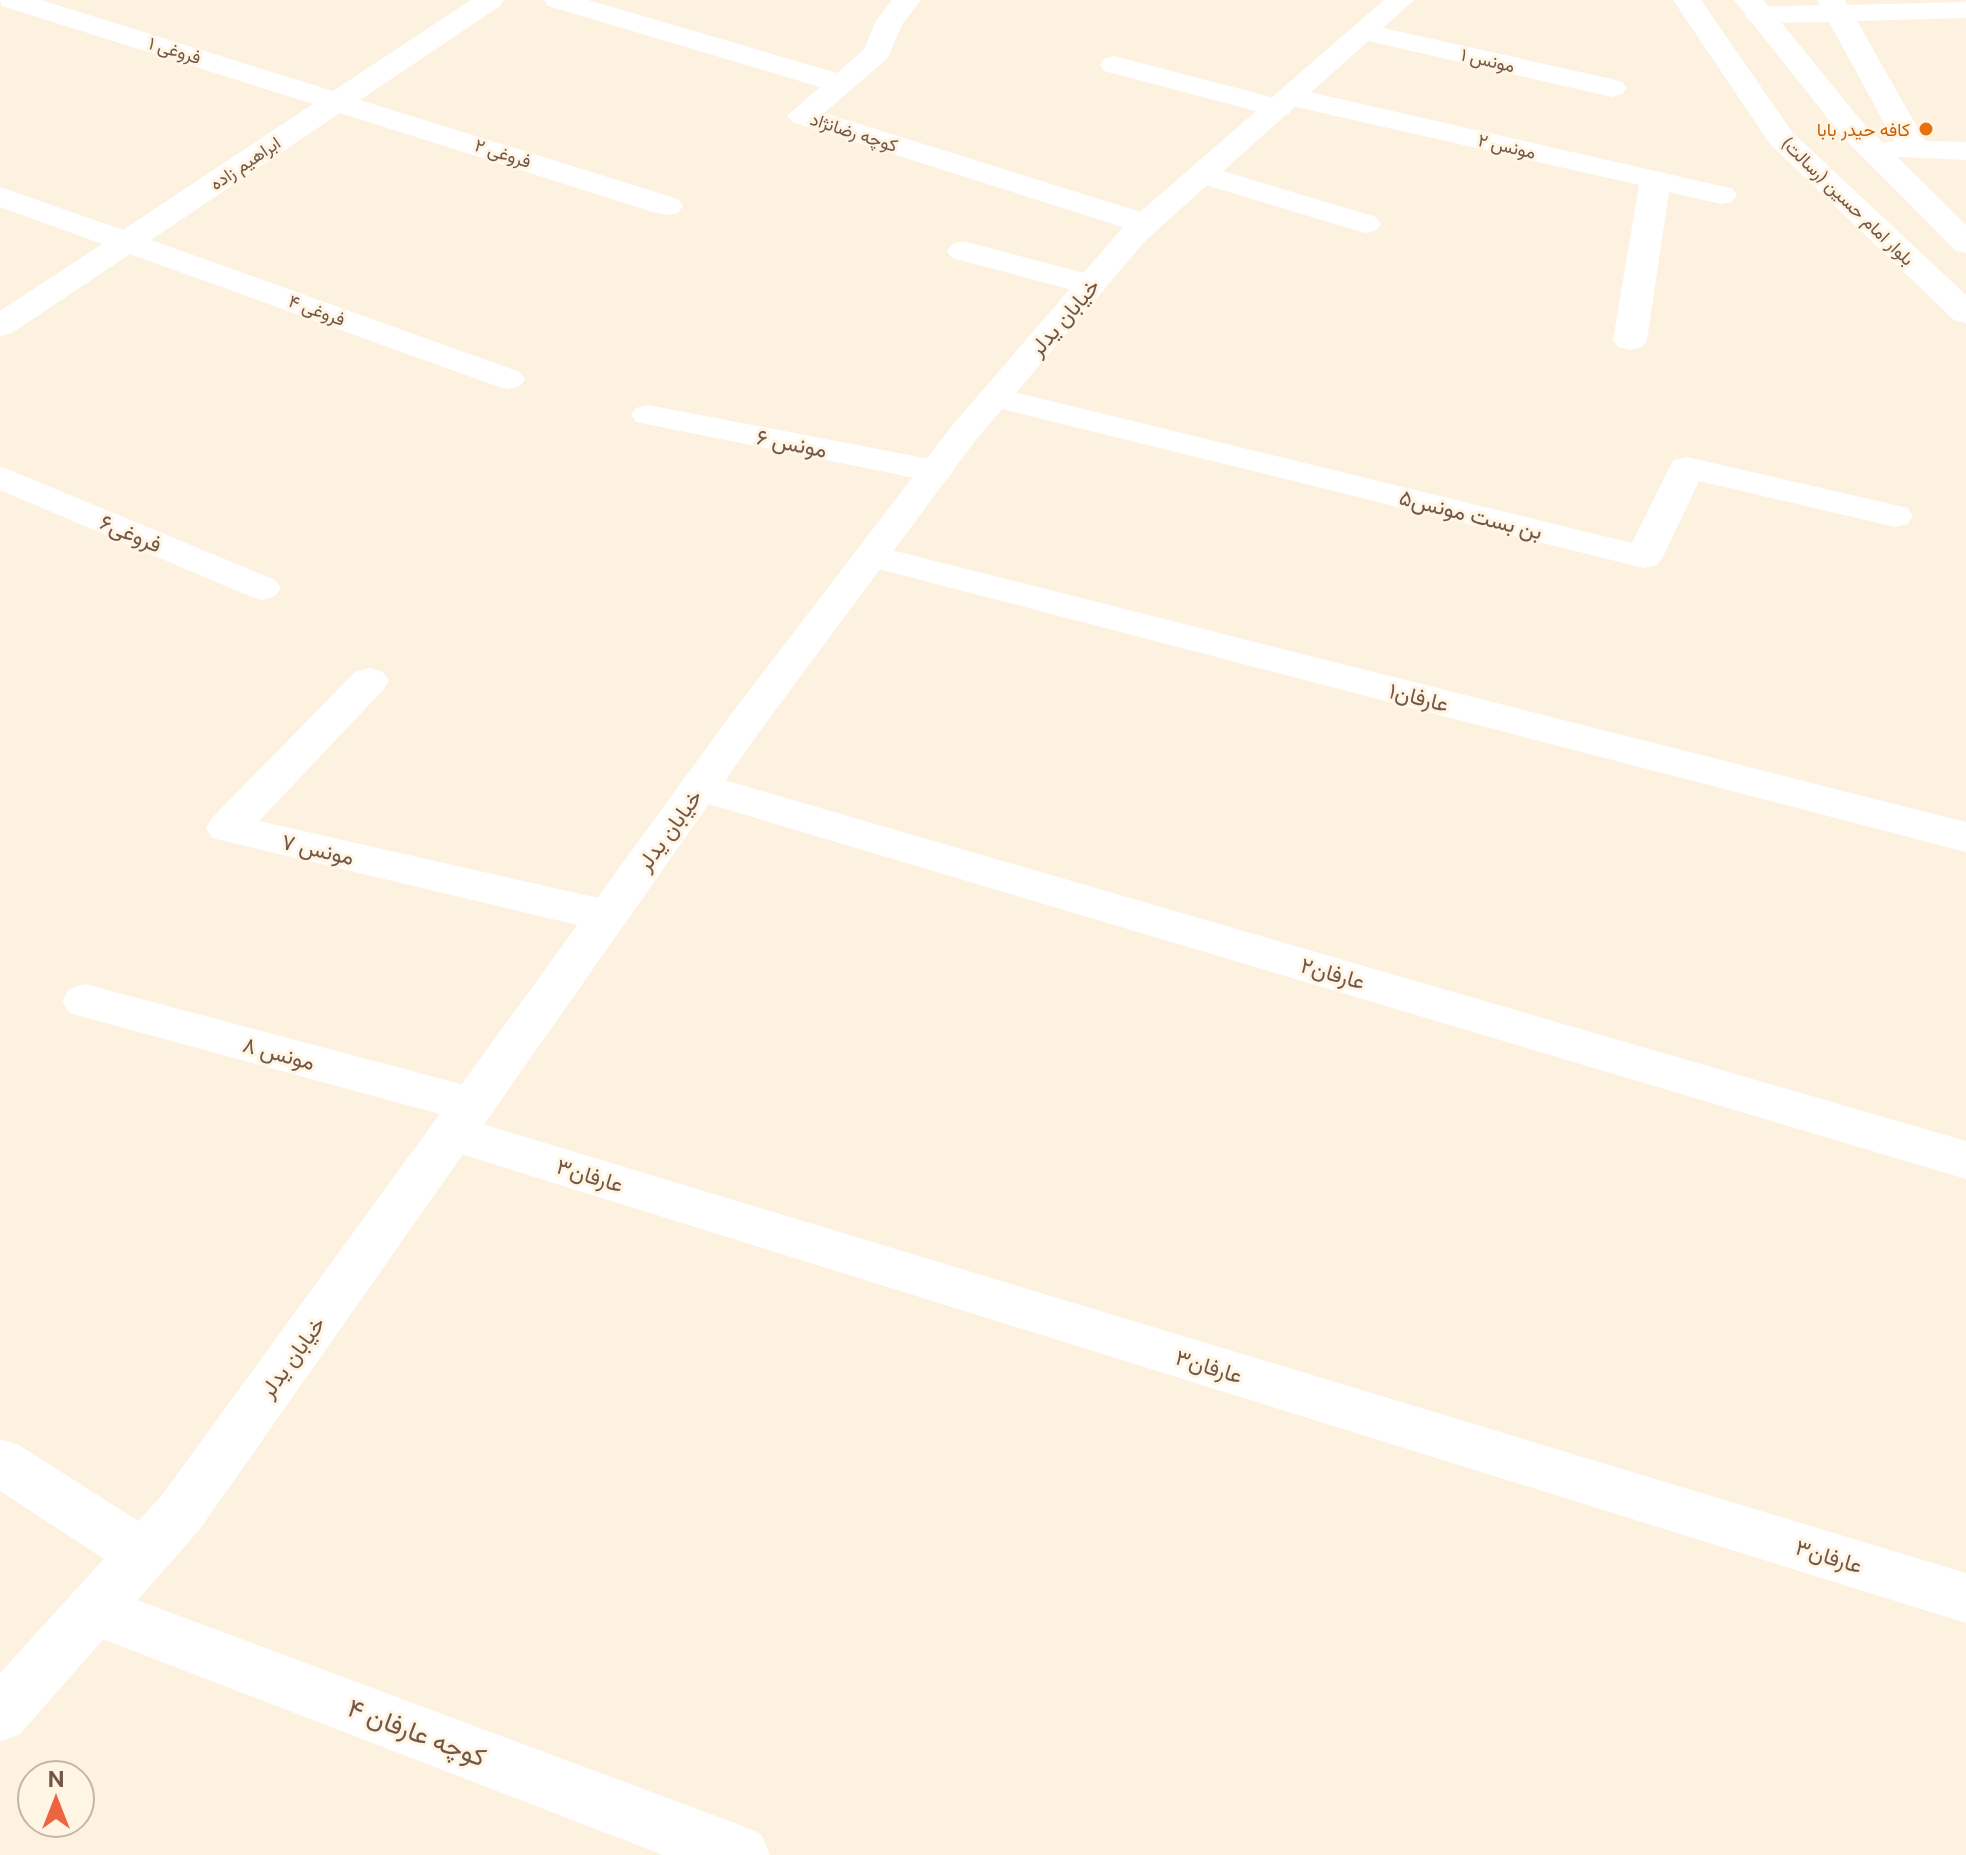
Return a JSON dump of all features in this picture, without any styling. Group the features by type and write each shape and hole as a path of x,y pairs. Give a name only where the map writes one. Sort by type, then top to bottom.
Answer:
{"street":[{"name":"فروغی ۱","path":"12,0 339,101"},
{"name":"ابراهیم زاده","path":"0,326 490,0"},
{"name":"کوچه رضانژاد","path":"558,0 842,84"},
{"path":"842,84 877,53 890,21 907,0"},
{"name":"خیابان یدلر","path":"0,1715 181,1512 700,787 935,471 994,397 1146,224 1400,0"},
{"name":"بلوار امام حسین (رسالت)","path":"1687,0 1781,138 1966,313"},
{"path":"1834,6 1915,151"},
{"path":"1754,7 1966,10"},
{"path":"1754,7 1873,150 1960,232"},
{"name":"مونس ۱","path":"1365,32 1612,88"},
{"name":"مونس ۲","path":"1114,65 1721,195"},
{"name":"کوچه رضانژاد","path":"842,84 802,116 1146,224"},
{"name":"فروغی ۲","path":"339,101 667,206"},
{"path":"1873,150 1966,151"},
{"path":"1203,174 1365,224"},
{"path":"1630,340 1655,180"},
{"name":"فروغی ۴","path":"0,196 508,379"},
{"path":"963,251 1091,285"},
{"name":"بن بست مونس۵","path":"994,397 1644,557 1687,468 1895,516"},
{"name":"مونس ۶","path":"648,415 935,471"},
{"name":"فروغی۶","path":"0,477 262,588"},
{"name":"عارفان۱","path":"872,556 1966,837"},
{"name":"مونس ۷","path":"369,681 227,828 607,916"},
{"name":"عارفان۲","path":"700,787 1966,1160"},
{"name":"مونس ۸","path":"85,1001 462,1119"},
{"name":"عارفان۳","path":"462,1119 1966,1598"},
{"path":"0,1462 143,1554"},
{"name":"کوچه عارفان ۴","path":"94,1610 740,1855"}],"place":[{"name":"کافه حیدر بابا","path":"1926,129"}]}
